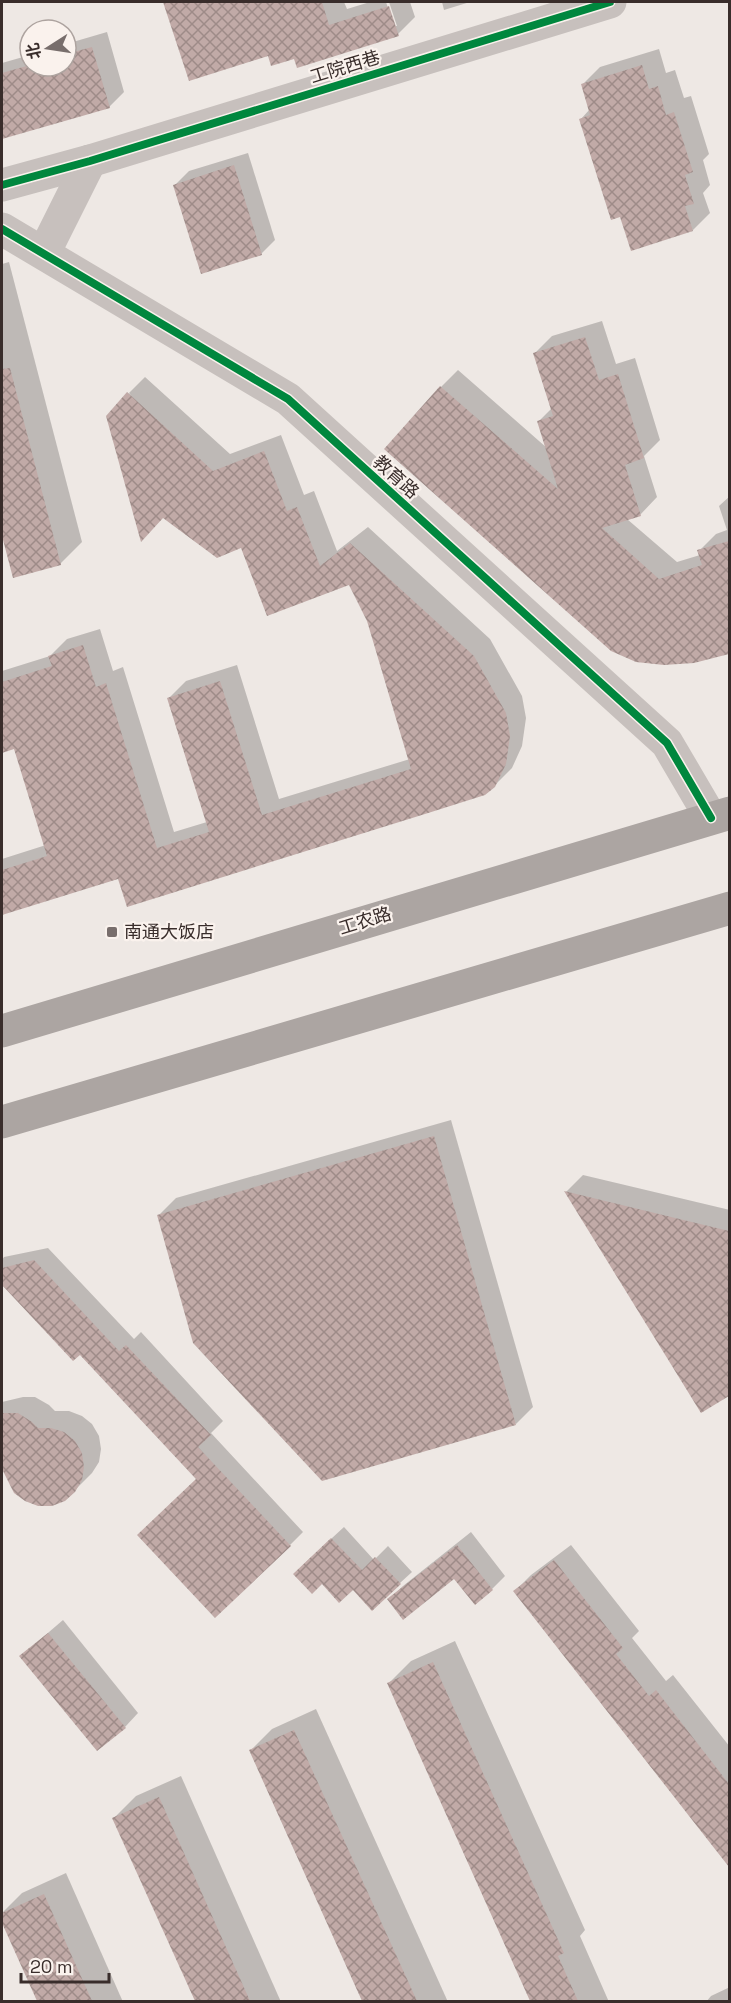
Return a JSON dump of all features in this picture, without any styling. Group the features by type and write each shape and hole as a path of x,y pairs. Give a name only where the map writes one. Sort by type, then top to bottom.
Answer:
{"main road":[{"name":"工农路","path":"2,1031 720,815"},
{"path":"2,1122 729,908"}],"street":[{"name":"工院西巷","path":"2,185 90,161 610,2"},
{"path":"44,253 90,161"},
{"name":"教育路","path":"2,228 288,399 667,743 720,815"}],"building":[{"path":"163,2 322,2 329,25 389,6 399,36 297,68 294,59 271,66 268,56 189,81"},
{"path":"92,47 110,108 2,139 2,73 18,68 18,78 78,78 78,51"},
{"path":"642,65 649,89 658,86 666,115 674,112 693,172 685,175 694,204 685,206 693,231 631,251 620,217 611,220 579,119 590,115 581,84"},
{"path":"234,165 262,255 201,274 173,185"},
{"path":"585,337 599,380 618,374 644,458 625,465 641,516 602,528 659,579 702,565 697,550 729,541 729,654 694,663 664,665 636,662 611,651 384,449 440,386 558,489 537,421 553,416 533,353"},
{"path":"10,368 61,565 13,578 2,536 2,369"},
{"path":"127,392 213,471 264,451 287,511 297,507 320,566 350,543 474,656 506,713 510,736 506,764 495,787 485,795 127,907 118,879 2,915 2,870 47,856 14,749 2,753 2,682 52,666 48,656 83,645 96,687 106,683 157,848 209,832 167,698 220,681 262,815 411,769 367,621 349,585 267,616 241,548 217,558 163,518 141,542 106,416"},
{"path":"434,1136 516,1425 322,1481 193,1343 157,1215"},
{"path":"564,1191 729,1231 729,1396 701,1413"},
{"path":"34,1260 119,1351 126,1345 211,1435 198,1447 291,1546 215,1618 137,1535 196,1479 80,1355 73,1361 2,1285 2,1268"},
{"path":"2,1413 18,1413 38,1428 51,1428 64,1432 75,1441 82,1453 84,1467 82,1480 75,1492 65,1501 52,1506 38,1506 14,1493 2,1469"},
{"path":"331,1538 362,1570 375,1557 401,1584 372,1611 353,1590 339,1603 322,1584 312,1594 293,1574"},
{"path":"457,1545 493,1590 475,1605 454,1579 403,1620 387,1599"},
{"path":"554,1560 623,1648 616,1654 649,1696 656,1690 729,1784 729,1867 513,1591"},
{"path":"48,1633 126,1728 97,1751 19,1656"},
{"path":"433,1662 564,1953 558,1956 578,2001 530,2001 387,1683"},
{"path":"294,1730 417,2001 362,2001 249,1750"},
{"path":"159,1797 250,2001 195,2001 112,1818"},
{"path":"44,1894 92,2001 37,2001 2,1923 2,1913"}],"cycle path":[{"path":"2,185 90,161 610,2"},
{"path":"2,229 288,399 667,743 711,818"}],"place":[{"name":"南通大饭店","path":"112,932"}]}
